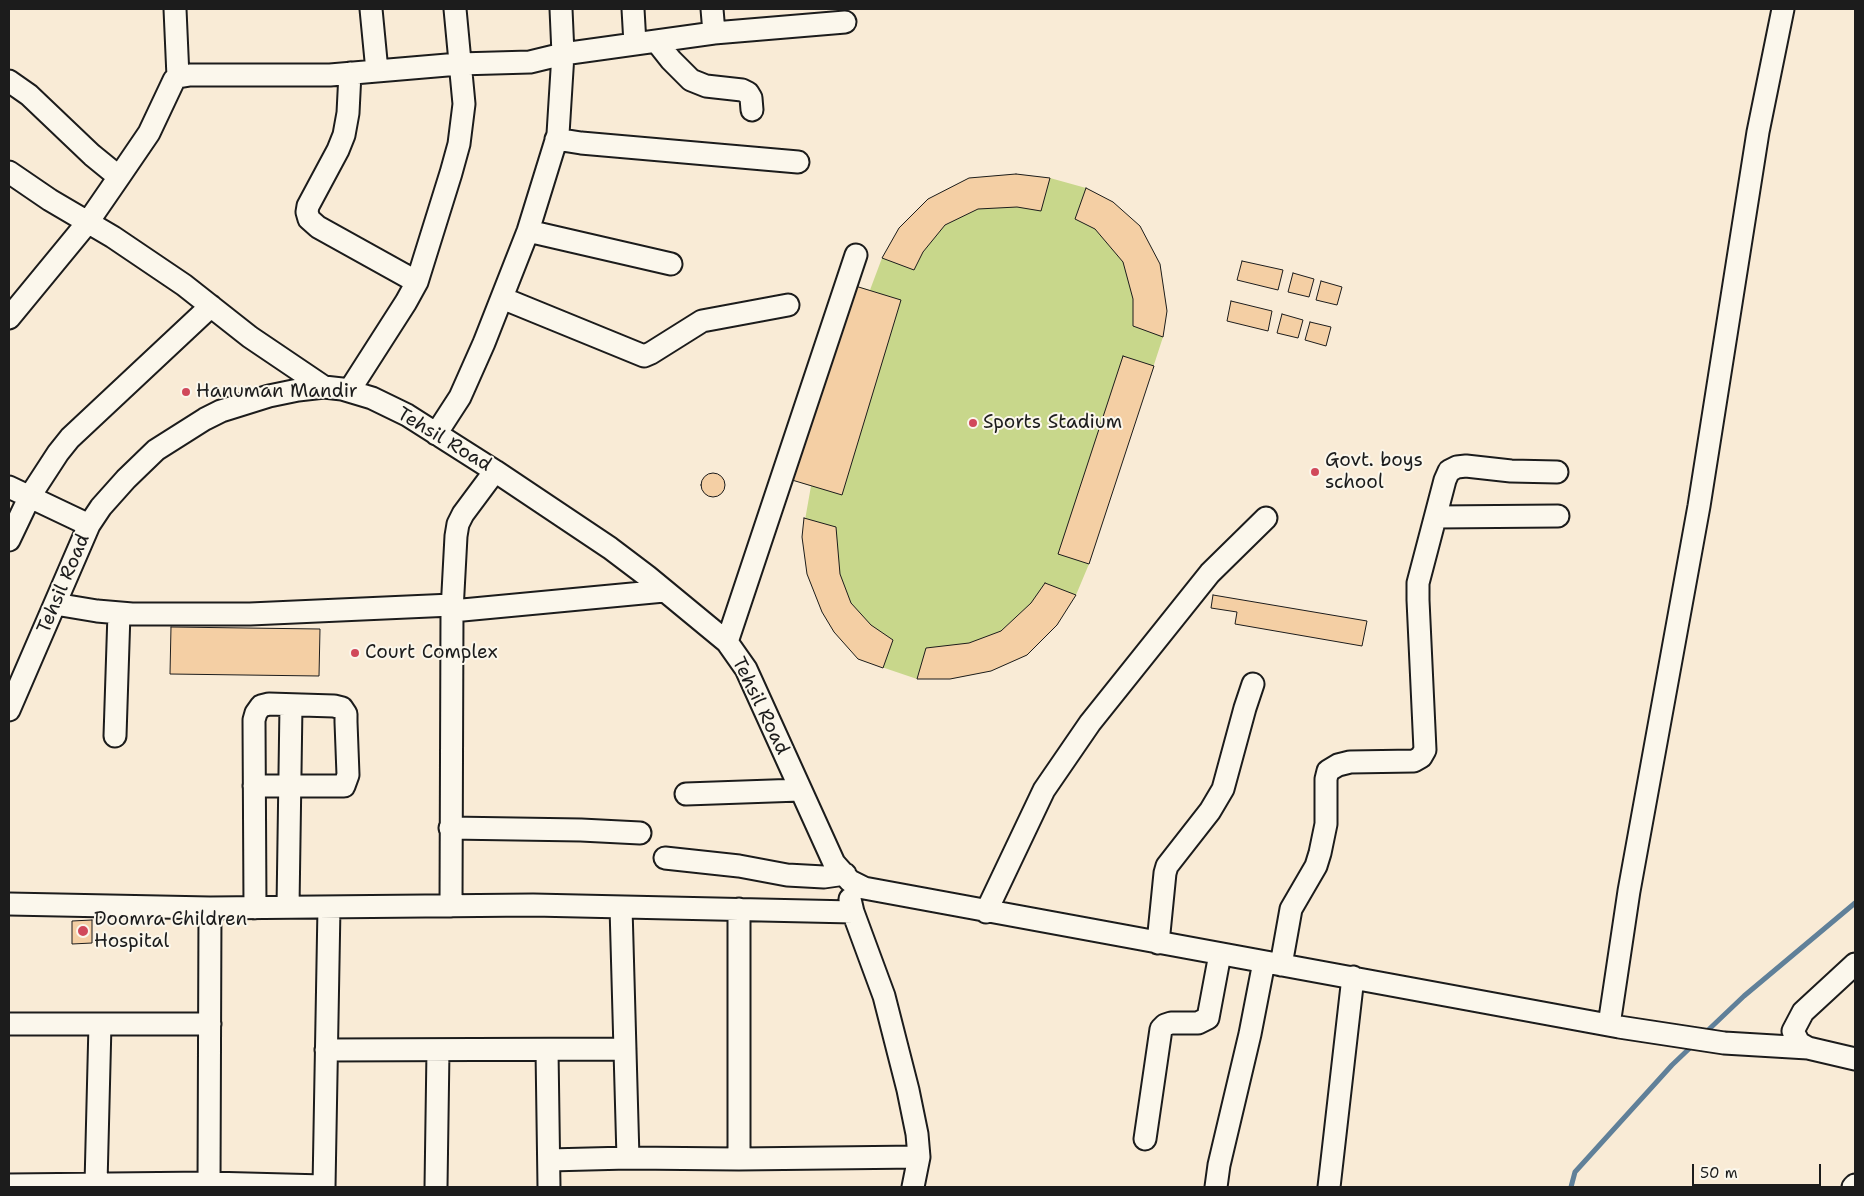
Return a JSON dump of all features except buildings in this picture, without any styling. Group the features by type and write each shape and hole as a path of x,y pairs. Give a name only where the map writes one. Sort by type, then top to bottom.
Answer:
{"street":[{"path":"175,9 178,77"},
{"path":"371,9 377,71"},
{"path":"349,391 417,282 459,144 464,104 455,9"},
{"path":"436,434 460,397 472,372 528,231 556,140 560,118 563,54 561,9"},
{"path":"633,9 635,44"},
{"path":"712,9 714,33"},
{"path":"1614,1026 1629,892 1699,506 1758,132 1784,9"},
{"path":"9,318 88,222 120,177 149,133 174,80 178,77 190,75 330,75 459,64 530,62 563,54 714,33 804,16 845,22"},
{"path":"656,41 678,68 691,80 706,86 742,90 748,93 751,98 752,110"},
{"path":"350,73 347,120 344,135 308,206 309,219 318,227 417,282"},
{"path":"9,81 28,95 92,155 120,177"},
{"path":"556,140 798,162"},
{"path":"9,172 50,200 114,237 184,285 250,337 324,387"},
{"path":"528,231 671,264"},
{"path":"727,642 856,255"},
{"path":"502,298 644,356 702,321 788,305"},
{"path":"9,540 30,496 70,438 211,306"},
{"name":"Tehsil Road","path":"9,710 89,525 101,507 126,479 156,450 205,419 222,411 269,396 324,387 349,391 372,398 398,411 495,471 610,548 727,642 746,669 834,863 847,878"},
{"path":"1216,1187 1219,1165 1250,1034 1292,909 1316,866 1320,853 1326,824 1326,784 1328,772 1338,765 1350,762 1414,760 1421,757 1425,750 1418,600 1422,565 1449,471 1457,467 1466,466 1511,472 1557,472"},
{"path":"451,906 452,608 458,524 463,514 495,471"},
{"path":"9,487 89,525"},
{"path":"1436,516 1558,516"},
{"path":"986,912 1044,790 1090,722 1210,573 1266,518"},
{"path":"54,604 119,613 250,614 452,608 664,590"},
{"path":"115,736 119,613"},
{"path":"1158,943 1167,866 1210,811 1223,789 1245,708 1254,684"},
{"path":"254,786 344,786 348,775 346,714 342,708 334,706 269,704 262,706 256,713 254,720 254,786 255,908"},
{"path":"288,907 291,705"},
{"path":"686,794 800,790"},
{"path":"450,828 640,833"},
{"path":"666,858 739,866 787,875 847,878 864,888 875,891 1614,1026 1724,1043 1808,1048 1855,1059"},
{"path":"847,878 850,902 884,996 908,1090 917,1134 919,1156 913,1187"},
{"path":"9,904 210,908 621,907 853,912"},
{"path":"9,1185 96,1184 324,1187 328,907"},
{"path":"621,907 628,1158"},
{"path":"209,1185 210,908"},
{"path":"739,910 739,1159"},
{"path":"1145,1139 1161,1029 1171,1023 1198,1023 1208,1018 1220,954"},
{"path":"1808,1048 1798,1043 1793,1031 1803,1012 1855,964"},
{"path":"1329,1187 1353,977"},
{"path":"9,1024 210,1024"},
{"path":"96,1184 100,1024"},
{"path":"326,1050 626,1049"},
{"path":"436,1187 438,1050"},
{"path":"547,1050 549,1187"},
{"path":"549,1160 919,1156"}],"green space":[{"name":"Sports Stadium","path":"1016,174 1050,178 1086,188 1113,202 1140,226 1160,264 1167,311 1163,337 1089,564 1076,595 1057,625 1027,655 991,671 950,679 917,679 858,659 834,632 822,612 807,574 802,537 811,486 792,480 852,285 870,290 882,258 899,228 928,199 969,178"}],"waterway":[{"path":"1704,1034 1744,996 1855,903"},
{"path":"1571,1187 1575,1172 1672,1065 1693,1045"}],"place":[{"name":"Hanuman Mandir","path":"186,392"},
{"name":"Sports Stadium","path":"973,423"},
{"name":"Govt. boys school","path":"1315,472"},
{"name":"Court Complex","path":"355,653"},
{"name":"Doomra Children Hospital","path":"83,931"}]}
